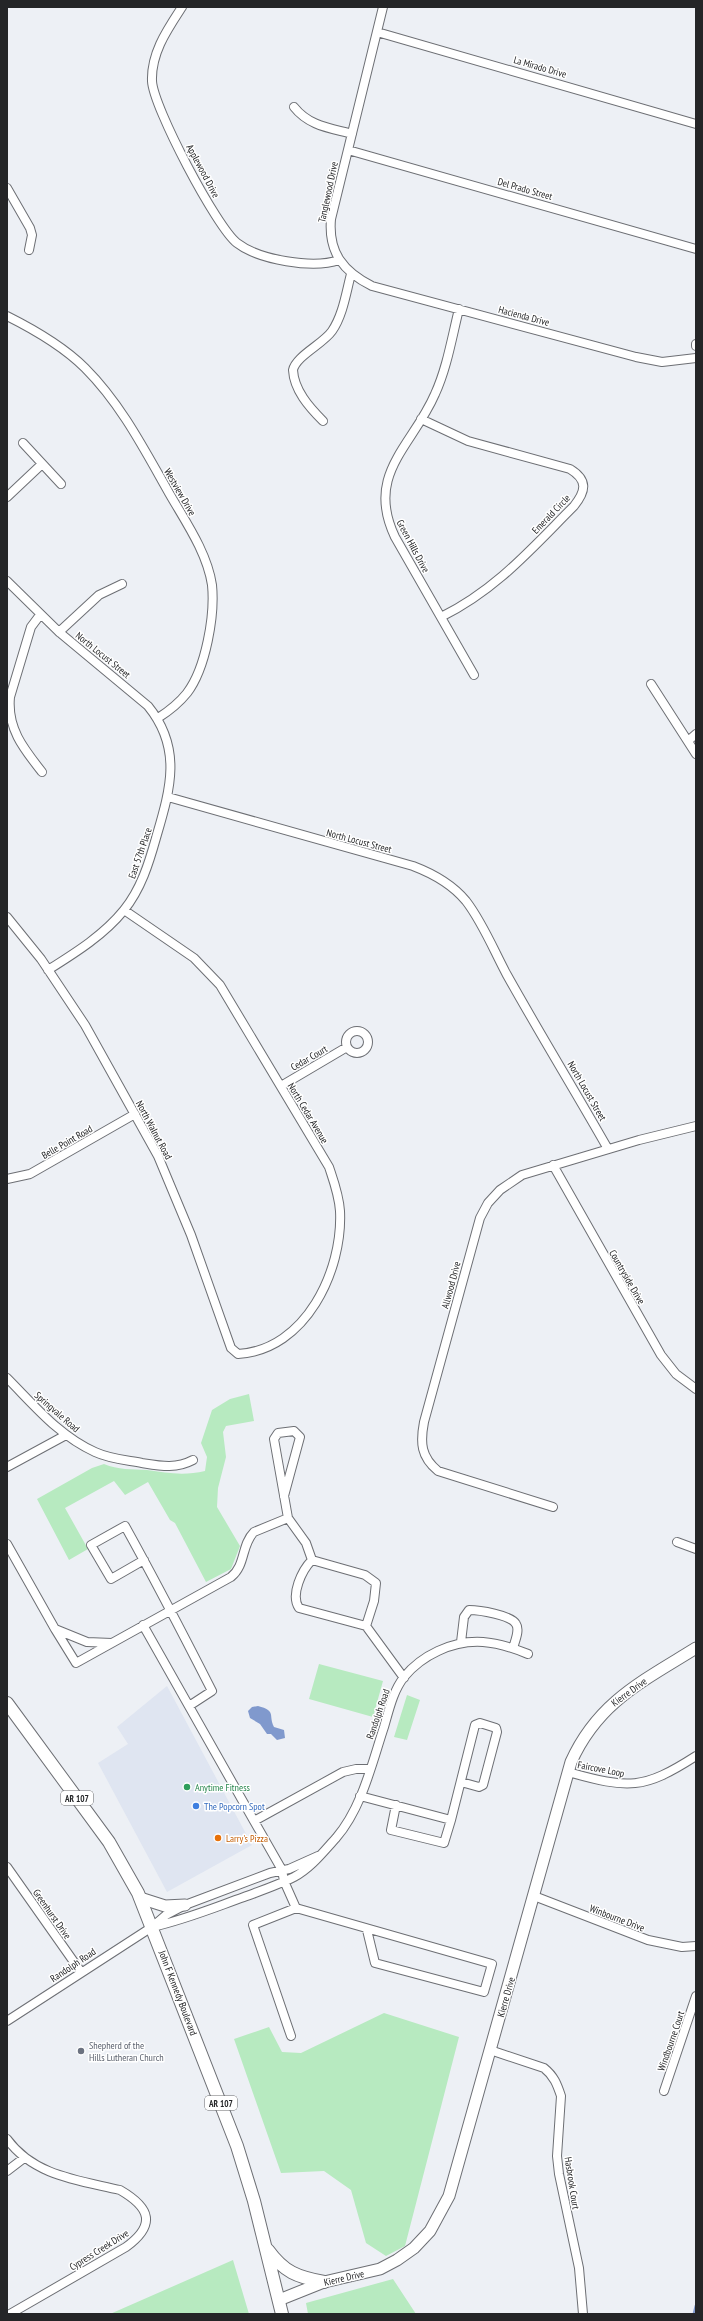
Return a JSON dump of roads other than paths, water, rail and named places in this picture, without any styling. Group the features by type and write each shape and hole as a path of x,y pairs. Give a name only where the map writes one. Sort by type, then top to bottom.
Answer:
{"main road":[{"name":"John F Kennedy Boulevard","path":"7,1703 109,1842 140,1898 237,2146 282,2314"},
{"path":"264,2244 280,2265 289,2271 307,2279 324,2282"}],"street":[{"name":"Applewood Drive","path":"182,7 158,46 154,64 152,86 163,118 217,220 232,238 251,251 305,264 325,264 339,260"},
{"name":"Tanglewood Drive","path":"351,274 339,260 331,237 330,226 383,7"},
{"name":"La Mirado Drive","path":"377,32 696,124"},
{"path":"294,107 309,122 352,134"},
{"name":"Del Prado Street","path":"348,150 696,249"},
{"path":"7,188 30,228 32,235 29,250"},
{"path":"323,421 299,391 293,375 293,367 296,362 320,344 334,328 351,274"},
{"name":"Hacienda Drive","path":"351,274 372,286 651,360 671,362 696,358"},
{"name":"Green Hills Drive","path":"459,309 442,377 421,419 388,473 385,508 396,537 474,675"},
{"name":"Westview Drive","path":"7,316 39,333 62,349 104,388 132,429 199,545 206,563 212,584 213,603 208,638 199,669 183,698 158,718"},
{"name":"Emerald Circle","path":"421,419 468,440 570,469 581,477 585,487 581,497 574,506 508,573 483,593 441,617"},
{"path":"23,443 61,484"},
{"path":"7,496 42,464"},
{"path":"7,581 40,615 31,627 10,697 9,708 15,734 23,749 42,772"},
{"path":"59,632 99,594 122,584"},
{"name":"North Locust Street","path":"40,615 140,698 158,718 170,755 171,780 168,797 413,866 439,877 453,888 466,902 480,923 507,975 608,1149"},
{"path":"651,684 696,754"},
{"path":"688,740 696,734"},
{"name":"East 57th Place","path":"48,970 94,939 124,910 140,885 148,865 168,797"},
{"name":"North Cedar Avenue","path":"124,910 176,944 208,971 232,1002 329,1167 338,1199 340,1227 330,1273 323,1292 317,1302 294,1329 274,1342 256,1350"},
{"name":"North Walnut Road","path":"7,917 48,970 85,1025 158,1156 173,1191 231,1348 238,1354 256,1350"},
{"name":"Cedar Court","path":"281,1086 347,1047"},
{"name":"Belle Point Road","path":"7,1179 30,1174 135,1114"},
{"name":"Allwood Drive","path":"553,1507 438,1471 424,1454 421,1440 424,1422 484,1210 500,1190 510,1182 528,1173 677,1129 696,1126"},
{"name":"Countryside Drive","path":"553,1165 661,1355 676,1374 696,1389"},
{"name":"Springvale Road","path":"7,1378 31,1403 66,1435 95,1452 114,1458 167,1467 183,1465 193,1460"},
{"path":"284,1496 300,1437 294,1431 278,1433 274,1439 284,1496 288,1518 306,1543 312,1560"},
{"path":"7,1466 66,1435"},
{"path":"7,1544 76,1663 231,1577 239,1570 250,1536 254,1532 288,1518"},
{"path":"144,1560 111,1579 91,1545 125,1526 144,1560 212,1691 189,1706"},
{"path":"677,1542 696,1548"},
{"path":"312,1560 302,1573 296,1597 296,1603 299,1608 366,1626 404,1678"},
{"path":"312,1560 365,1575 376,1583 374,1601 366,1626"},
{"path":"461,1642 464,1617 469,1610 478,1610 511,1619 516,1623 518,1628 513,1648"},
{"path":"144,1625 282,1870 284,1881 296,1908"},
{"path":"55,1629 87,1642 112,1643"},
{"name":"Randolph Road","path":"152,1927 179,1921 284,1881 295,1876 319,1856 337,1836 360,1796 391,1703 404,1678 432,1654 461,1642 487,1642 513,1648 528,1654"},
{"name":"Kierre Drive","path":"279,2300 324,2282 380,2269 397,2260 414,2248 430,2231 449,2196 568,1772 579,1744 603,1711 626,1693 696,1648"},
{"path":"396,1805 391,1830 444,1843 475,1725 480,1723 496,1728 497,1732 483,1785 479,1787 461,1782"},
{"name":"Faircove Loop","path":"568,1772 611,1783 634,1784 666,1775 696,1756"},
{"path":"254,1821 343,1772 356,1769 369,1769"},
{"path":"360,1796 451,1820"},
{"name":"Randolph Road","path":"7,2021 80,1972 152,1927 166,1915 185,1905 319,1856"},
{"name":"Greenhurst Drive","path":"7,1867 80,1972"},
{"name":"Winbourne Drive","path":"534,1896 648,1940 682,1947 696,1946"},
{"path":"140,1898 165,1906 185,1905"},
{"path":"291,2036 253,1925 296,1908 368,1930 492,1964 484,1992 375,1963 368,1930"},
{"name":"Windbourne Court","path":"664,2091 696,1996"},
{"name":"Hasbrook Court","path":"490,2050 544,2068 551,2074 558,2087 561,2096 557,2156 559,2174 579,2268 583,2314"},
{"name":"Cypress Creek Drive","path":"7,2139 24,2158 53,2174 120,2190 131,2197 144,2209 147,2222 138,2237 126,2247 10,2314"},
{"path":"7,2171 24,2158"}],"water":[{"path":"258,1706 270,1712 274,1727 284,1730 285,1738 277,1740 271,1734 267,1734 260,1724 250,1718 248,1711 252,1707"}],"waterway":[{"path":"694,2314 696,2306"}],"place":[{"name":"Anytime Fitness","path":"187,1787"},
{"name":"The Popcorn Spot","path":"196,1806"},
{"name":"Larry's Pizza","path":"218,1838"},
{"name":"Shepherd of the Hills Lutheran Church","path":"81,2051"}]}
